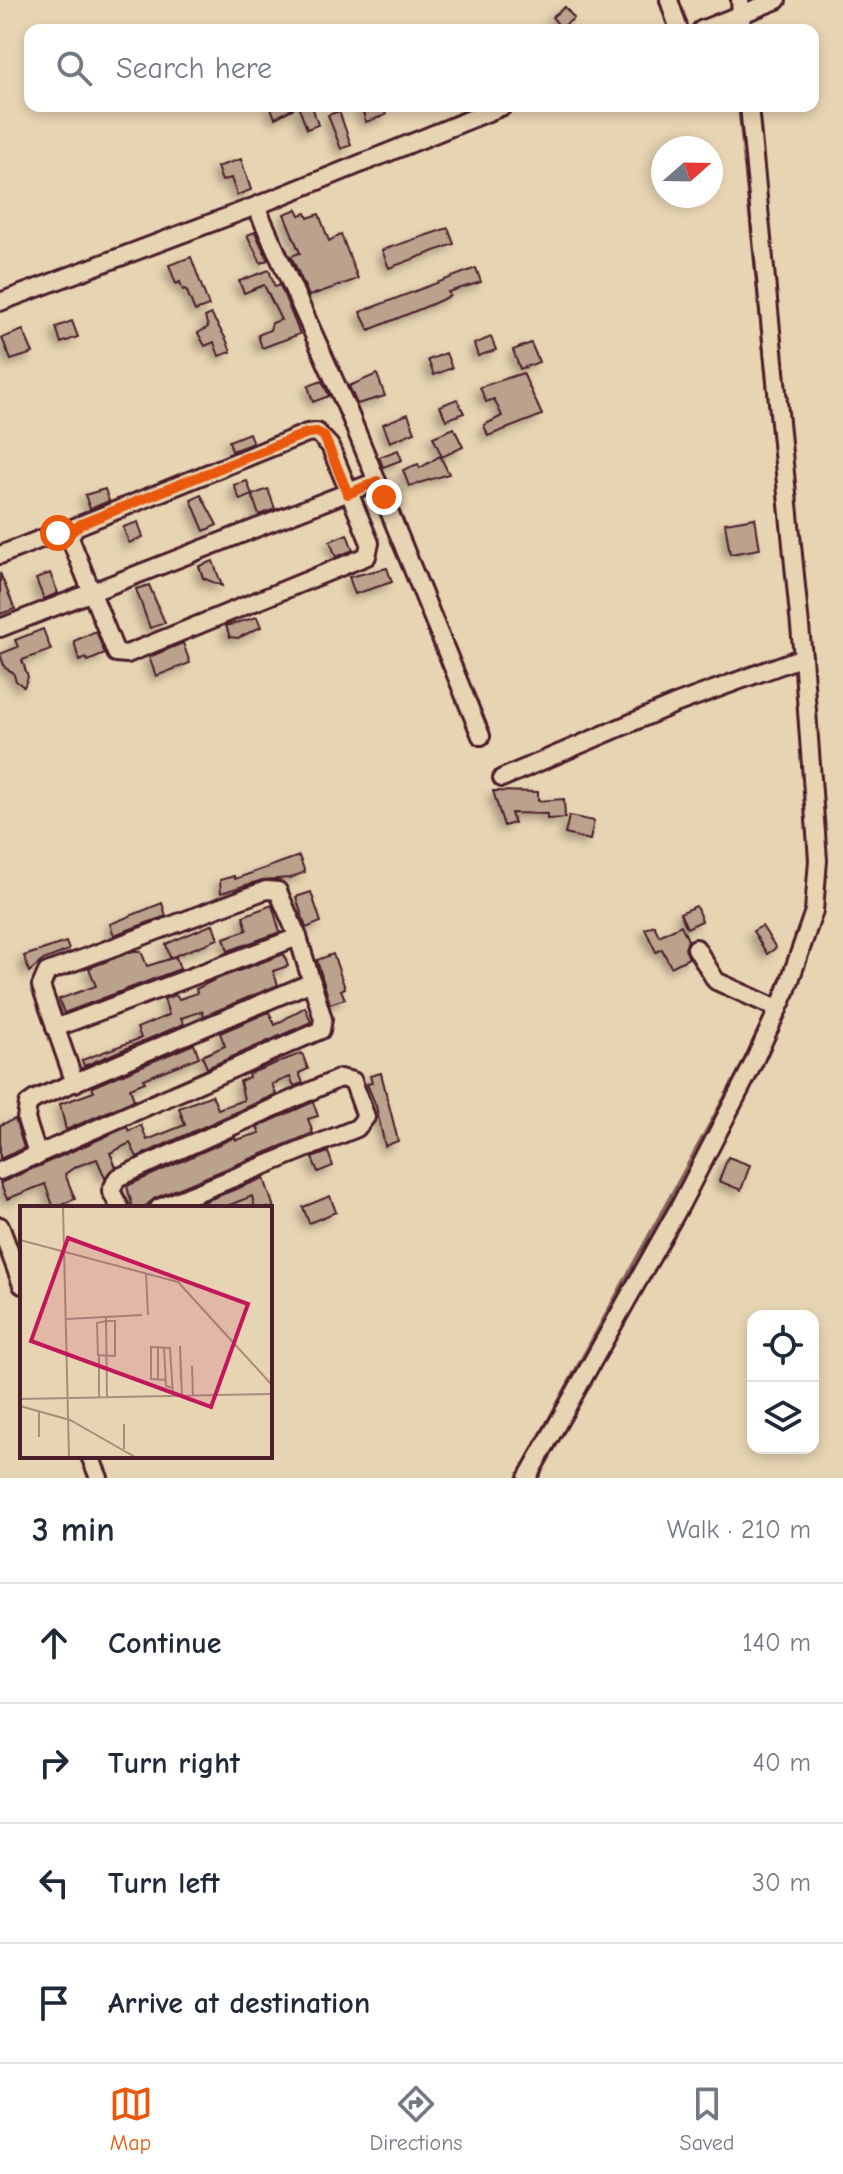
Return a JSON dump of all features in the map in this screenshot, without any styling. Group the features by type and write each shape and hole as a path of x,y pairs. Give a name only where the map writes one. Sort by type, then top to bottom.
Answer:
{"street":[{"path":"669,0 677,24"},
{"path":"717,24 777,0"},
{"path":"0,302 256,206 488,112"},
{"path":"527,1478 681,1204 778,1009 803,949 818,882 803,657 750,112"},
{"path":"256,206 377,481 481,736"},
{"path":"0,555 51,535 71,532 81,524 307,433 317,432 324,436 370,543 367,556 127,654 116,653 90,593 71,532"},
{"path":"0,628 377,481"},
{"path":"502,778 675,704 803,657"},
{"path":"0,1171 321,1030 323,1019 283,897 273,889 47,972 41,986 75,1083"},
{"path":"55,1028 298,937"},
{"path":"696,948 716,981 778,1009"},
{"path":"38,1156 26,1119 28,1104 312,982"},
{"path":"113,1206 111,1186 117,1178 340,1078 353,1081 366,1117 357,1128 164,1206"},
{"path":"0,1226 14,1241 20,1274"},
{"path":"91,1458 99,1478"}],"building":[{"path":"565,7 574,18 566,24 558,24 552,17"},
{"path":"272,112 286,112 275,118"},
{"path":"300,112 314,112 318,125 307,129"},
{"path":"339,112 351,145 341,149 328,115"},
{"path":"363,112 385,112 386,115 366,122"},
{"path":"241,159 251,190 237,195 231,178 222,181 217,167"},
{"path":"297,209 300,215 306,213 308,218 319,214 329,241 341,234 358,279 309,296 291,256 300,253 284,214"},
{"path":"448,228 454,244 389,268 382,250"},
{"path":"255,232 268,260 261,263 247,235"},
{"path":"191,257 209,306 195,311 186,289 183,290 180,282 176,284 169,265"},
{"path":"476,268 481,282 448,292 450,296 369,330 360,312"},
{"path":"269,270 275,287 280,285 300,334 262,348 258,335 270,330 272,323 281,320 264,285 244,293 239,281"},
{"path":"211,314 231,352 219,356 214,342 205,346 198,333 208,327 205,317"},
{"path":"72,321 78,337 61,343 56,327"},
{"path":"23,330 33,353 11,360 2,338"},
{"path":"491,337 496,350 478,356 474,344"},
{"path":"531,343 539,362 520,369 513,350"},
{"path":"446,353 452,368 434,375 428,360"},
{"path":"523,373 542,415 488,436 484,425 502,416 494,399 486,402 480,387"},
{"path":"377,374 385,396 357,404 349,386"},
{"path":"322,381 329,396 313,402 308,386"},
{"path":"457,399 464,413 446,420 440,406"},
{"path":"408,414 415,432 390,442 383,424"},
{"path":"454,428 463,447 442,457 433,437"},
{"path":"249,433 253,443 232,451 229,441"},
{"path":"398,450 402,460 383,467 379,457"},
{"path":"440,456 449,474 409,486 403,470 418,464 420,468"},
{"path":"247,481 252,495 240,500 234,485"},
{"path":"105,489 109,501 90,509 85,495"},
{"path":"268,489 275,509 259,515 252,495"},
{"path":"201,495 217,525 204,531 191,500"},
{"path":"755,518 760,549 730,554 725,523"},
{"path":"138,522 143,537 129,543 123,527"},
{"path":"347,534 353,550 336,557 330,541"},
{"path":"213,561 222,586 203,578 199,566"},
{"path":"387,568 392,582 355,594 349,577"},
{"path":"0,573 15,609 0,614"},
{"path":"50,573 58,593 44,599 36,579"},
{"path":"149,585 165,623 150,628 136,589"},
{"path":"257,617 261,627 238,638 230,637 226,626"},
{"path":"43,629 51,650 22,660 28,677 24,687 16,681 13,672 5,668 0,654 18,647 15,640"},
{"path":"96,631 105,654 79,661 74,641"},
{"path":"183,643 190,663 156,676 149,657"},
{"path":"493,791 538,792 538,801 564,799 565,818 547,819 547,814 511,813 514,823 504,826"},
{"path":"569,816 594,821 590,840 565,834"},
{"path":"299,856 305,872 290,878 262,880 221,893 220,880 234,876 235,879"},
{"path":"311,892 321,922 306,928 296,897"},
{"path":"162,903 166,916 114,935 110,924"},
{"path":"272,905 280,932 228,951 224,938 247,930 243,916"},
{"path":"696,906 702,921 687,928 680,913"},
{"path":"213,924 218,939 170,958 166,944"},
{"path":"654,925 659,936 681,925 688,940 685,949 689,958 671,967 662,949 656,952 645,929"},
{"path":"762,926 776,948 767,954 753,931"},
{"path":"66,942 69,950 43,960 29,972 24,956"},
{"path":"133,951 141,951 147,966 176,957 180,969 64,1013 59,999 96,986 89,968"},
{"path":"284,954 288,966 273,971 278,985 204,1016 202,1011 181,1018 184,1024 84,1066 82,1060 141,1038 137,1028 169,1015 164,999 175,995 179,999 197,993 196,989 214,980"},
{"path":"333,954 345,988 341,990 345,999 330,1004 317,960"},
{"path":"305,1007 311,1022 207,1068 202,1056 225,1046 220,1033 269,1012 275,1025"},
{"path":"194,1044 199,1057 143,1079 145,1082 130,1088 134,1100 66,1130 60,1104 94,1092 92,1087"},
{"path":"302,1053 308,1069 299,1073 303,1083 294,1086 290,1077 272,1084 276,1094 137,1157 130,1143 110,1153 116,1167 105,1178 97,1159 75,1167 65,1174 75,1199 53,1206 45,1184 7,1199 0,1183 127,1127 129,1131 141,1125 147,1140 185,1125 179,1108 212,1095 218,1109 244,1100 240,1081 249,1077 248,1074"},
{"path":"381,1073 398,1141 385,1146 376,1106 367,1084 372,1083 370,1076"},
{"path":"313,1102 318,1116 308,1119 313,1133 155,1198 145,1206 132,1206 127,1186 235,1137 236,1140 260,1133 257,1127"},
{"path":"15,1119 24,1148 0,1159 0,1125"},
{"path":"328,1152 333,1166 318,1172 312,1158"},
{"path":"728,1157 750,1165 741,1190 719,1181"},
{"path":"264,1178 274,1208 254,1206 252,1196 227,1206 193,1206"},
{"path":"330,1196 336,1212 309,1223 303,1207"}],"waterway":[{"path":"740,112 795,657"},
{"path":"772,1001 786,968"},
{"path":"517,1478 743,1064 769,1009"}],"route":[{"path":"58,533 71,532 81,524 307,433 317,432 324,436 348,494 377,481 384,497"}]}
